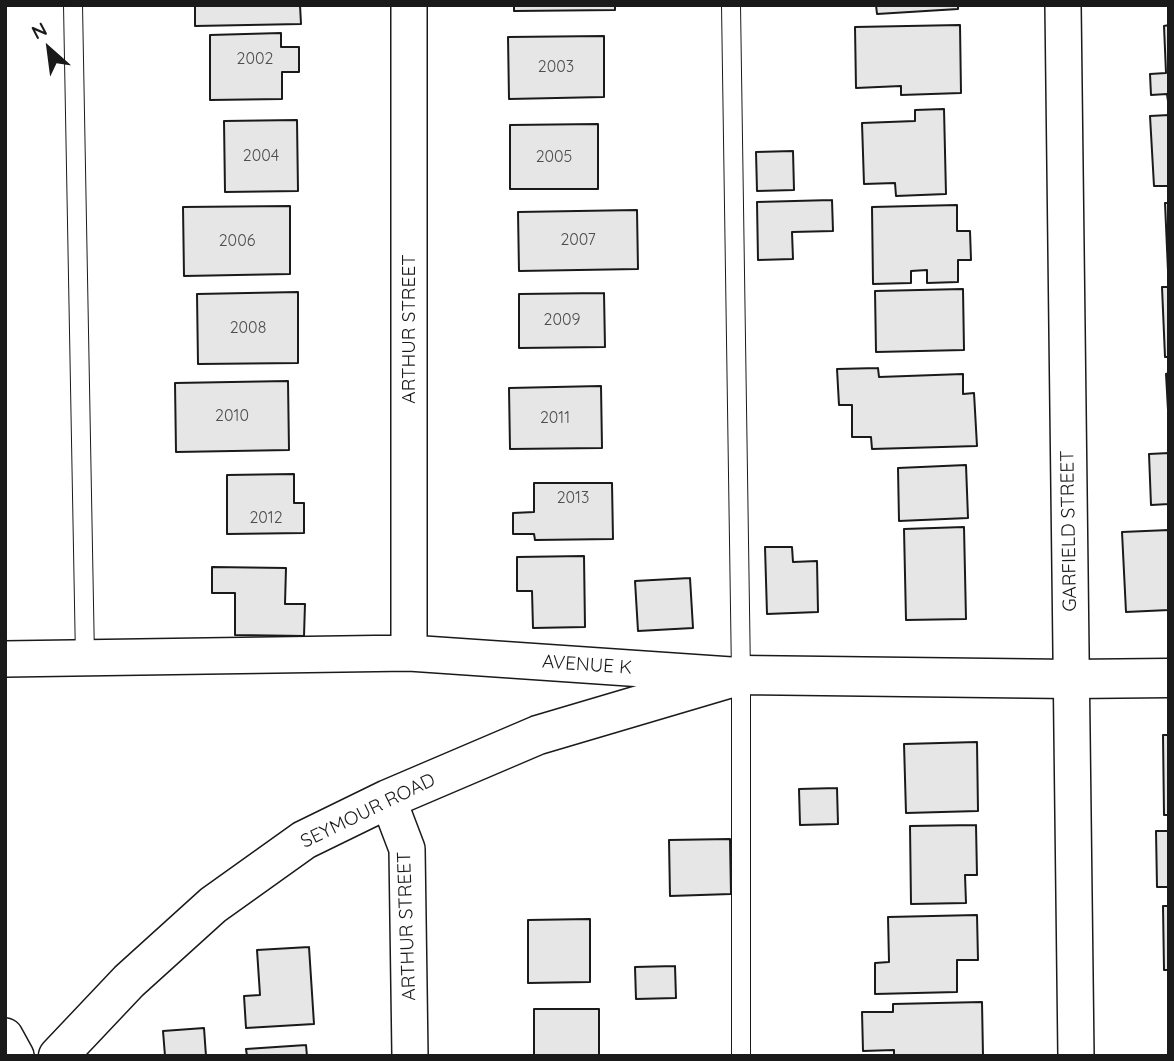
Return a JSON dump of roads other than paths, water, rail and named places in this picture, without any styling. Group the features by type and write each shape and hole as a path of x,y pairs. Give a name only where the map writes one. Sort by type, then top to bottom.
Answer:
{"street":[{"name":"ARTHUR STREET","path":"409,5 409,653"},
{"name":"GARFIELD STREET","path":"1062,5 1076,1056"},
{"name":"AVENUE K","path":"5,659 409,653 741,676 1169,678"},
{"name":"SEYMOUR ROAD","path":"58,1056 129,981 214,905 304,840 388,799 538,735 741,676"},
{"name":"ARTHUR STREET","path":"388,799 407,849 410,1056"},
{"path":"5,1036 16,1056"}],"lane":[{"path":"73,5 85,658"},
{"path":"731,5 741,676 741,1056"}]}
